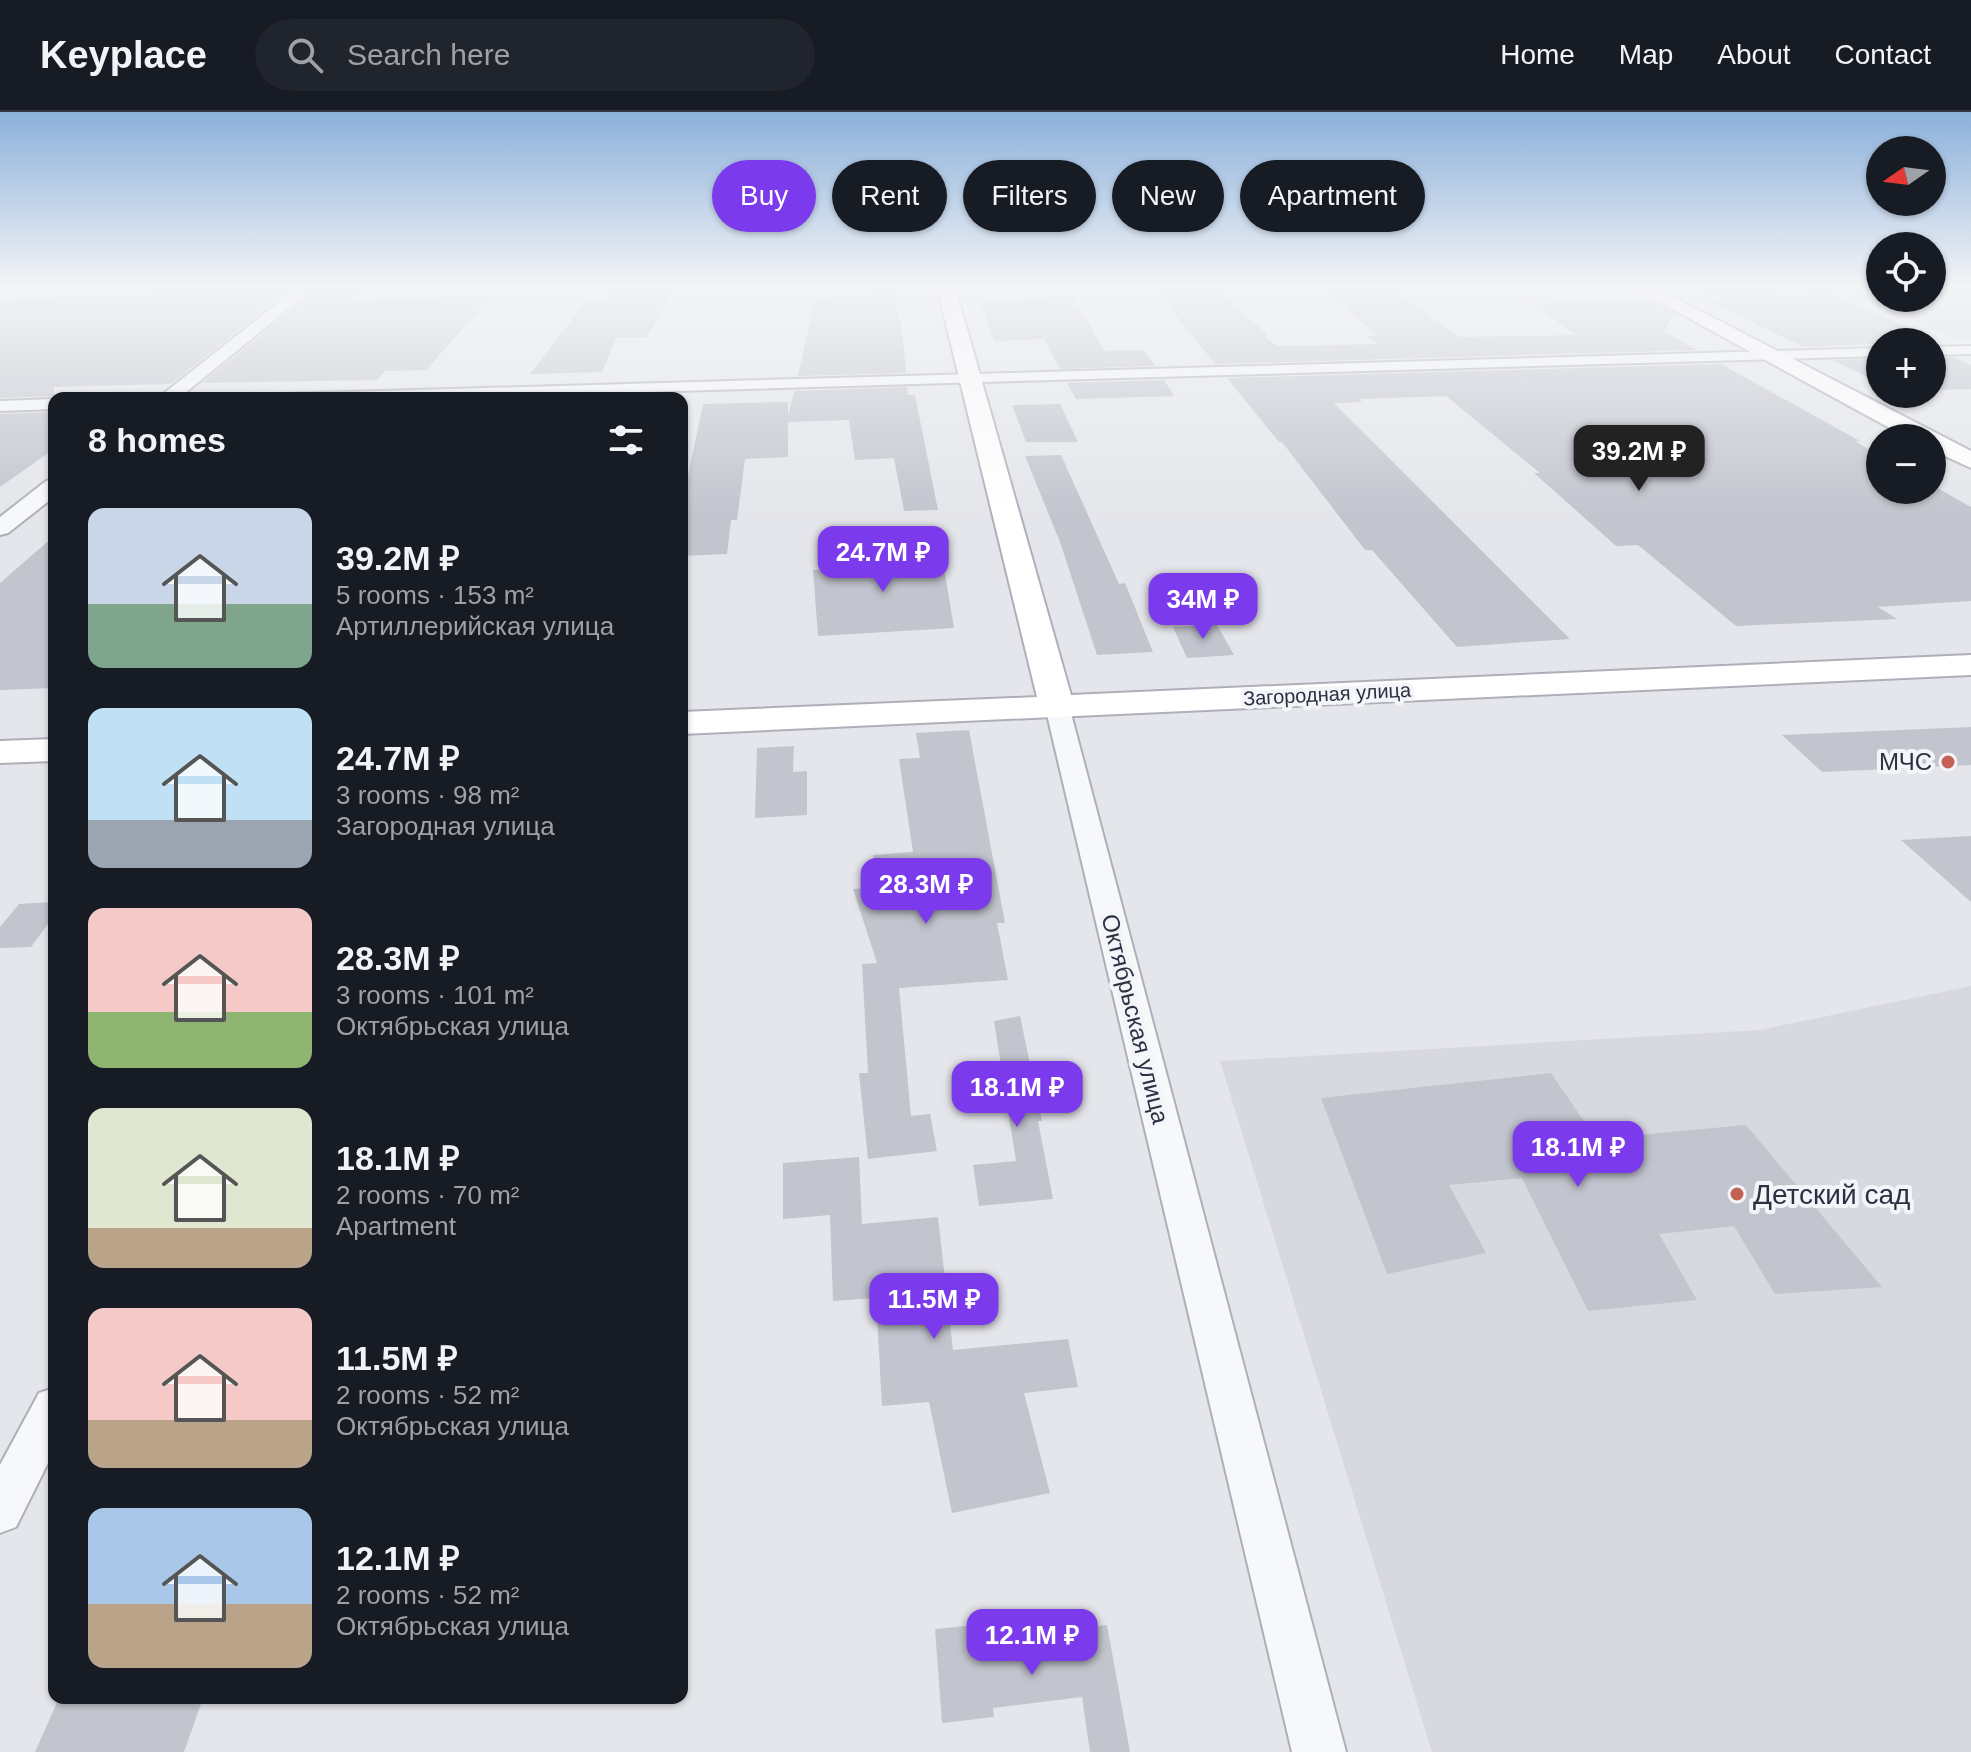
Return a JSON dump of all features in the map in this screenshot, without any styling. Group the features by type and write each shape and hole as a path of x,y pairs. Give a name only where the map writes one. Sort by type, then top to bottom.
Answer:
{"main road":[{"name":"Октябрьская улица","path":"965,364 1057,706"},
{"path":"1785,364 1900,424"},
{"path":"1946,448 1971,461"},
{"name":"Загородная улица","path":"688,723 1971,665"},
{"path":"0,752 48,750"}],"street":[{"path":"175,392 211,364"},
{"path":"485,392 1472,364"},
{"path":"0,406 48,404"},
{"path":"0,528 48,491"},
{"name":"Октябрьская улица","path":"1057,706 1319,1752"},
{"path":"0,1511 48,1419"}],"shaded area":[{"path":"1971,986 1971,1752 1432,1752 1220,1061 1760,1030"}],"building":[{"path":"0,364 197,364 171,384 54,387 54,392 48,392 48,396 0,398"},
{"path":"226,364 432,364 426,370 385,371 377,380 202,383"},
{"path":"538,364 605,364 602,372 530,374"},
{"path":"801,364 905,364 906,373 798,376"},
{"path":"1057,364 1153,364 1155,366 1060,369"},
{"path":"1721,364 1860,441 1855,441 1866,448 1866,504 1946,504 1946,493 1971,507 1971,601 1878,607 1897,619 1736,626 1638,545 1616,546 1534,473 1540,473 1446,396 1359,399 1362,402 1334,403 1570,639 1457,647 1372,550 1365,550 1282,442 1227,378"},
{"path":"1839,364 1866,364 1866,376"},
{"path":"1946,364 1971,365 1971,389 1946,390"},
{"path":"1164,380 1174,396 1076,399 1067,383"},
{"path":"907,387 908,395 915,395 938,510 904,511 894,458 855,460 849,420 788,422 788,457 745,459 737,520 731,520 727,554 688,556 688,475 703,404 788,402 788,417 794,391"},
{"path":"1060,404 1078,442 1026,442 1012,405"},
{"path":"48,412 48,453 0,487 0,414"},
{"path":"1061,455 1119,584 1125,583 1153,652 1097,655 1060,542 1025,456"},
{"path":"48,541 48,688 0,690 0,583"},
{"path":"941,550 954,628 818,636 813,570 841,569 840,554"},
{"path":"1217,625 1234,655 1187,658 1173,627"},
{"path":"1971,727 1971,765 1822,772 1782,735"},
{"path":"969,730 1005,923 997,923 1008,980 899,988 911,1116 930,1114 937,1151 868,1159 859,1073 868,1073 862,964 877,963 853,889 876,888 873,855 913,852 899,759 920,758 916,733"},
{"path":"794,746 793,772 807,771 807,815 755,818 757,748"},
{"path":"1971,836 1971,902 1901,840"},
{"path":"48,902 48,924 31,947 0,948 0,927 19,904"},
{"path":"1020,1016 1042,1121 1038,1121 1053,1199 979,1206 973,1165 1016,1161 994,1021"},
{"name":"Детский сад","path":"1551,1073 1596,1139 1746,1125 1882,1287 1775,1294 1734,1226 1659,1234 1697,1300 1588,1311 1522,1178 1449,1185 1486,1253 1387,1274 1321,1098"},
{"path":"859,1157 862,1224 938,1217 953,1350 1068,1339 1078,1387 1024,1393 1050,1493 952,1513 929,1402 882,1406 876,1298 833,1301 830,1215 783,1219 783,1163"},
{"path":"984,1624 985,1639 1107,1625 1130,1752 1090,1752 1082,1697 993,1708 994,1717 942,1723 935,1629"},
{"path":"56,1704 201,1704 184,1752 35,1752"}],"place":[{"name":"МЧС","path":"1948,762"},
{"name":"Детский сад","path":"1737,1194"}]}
